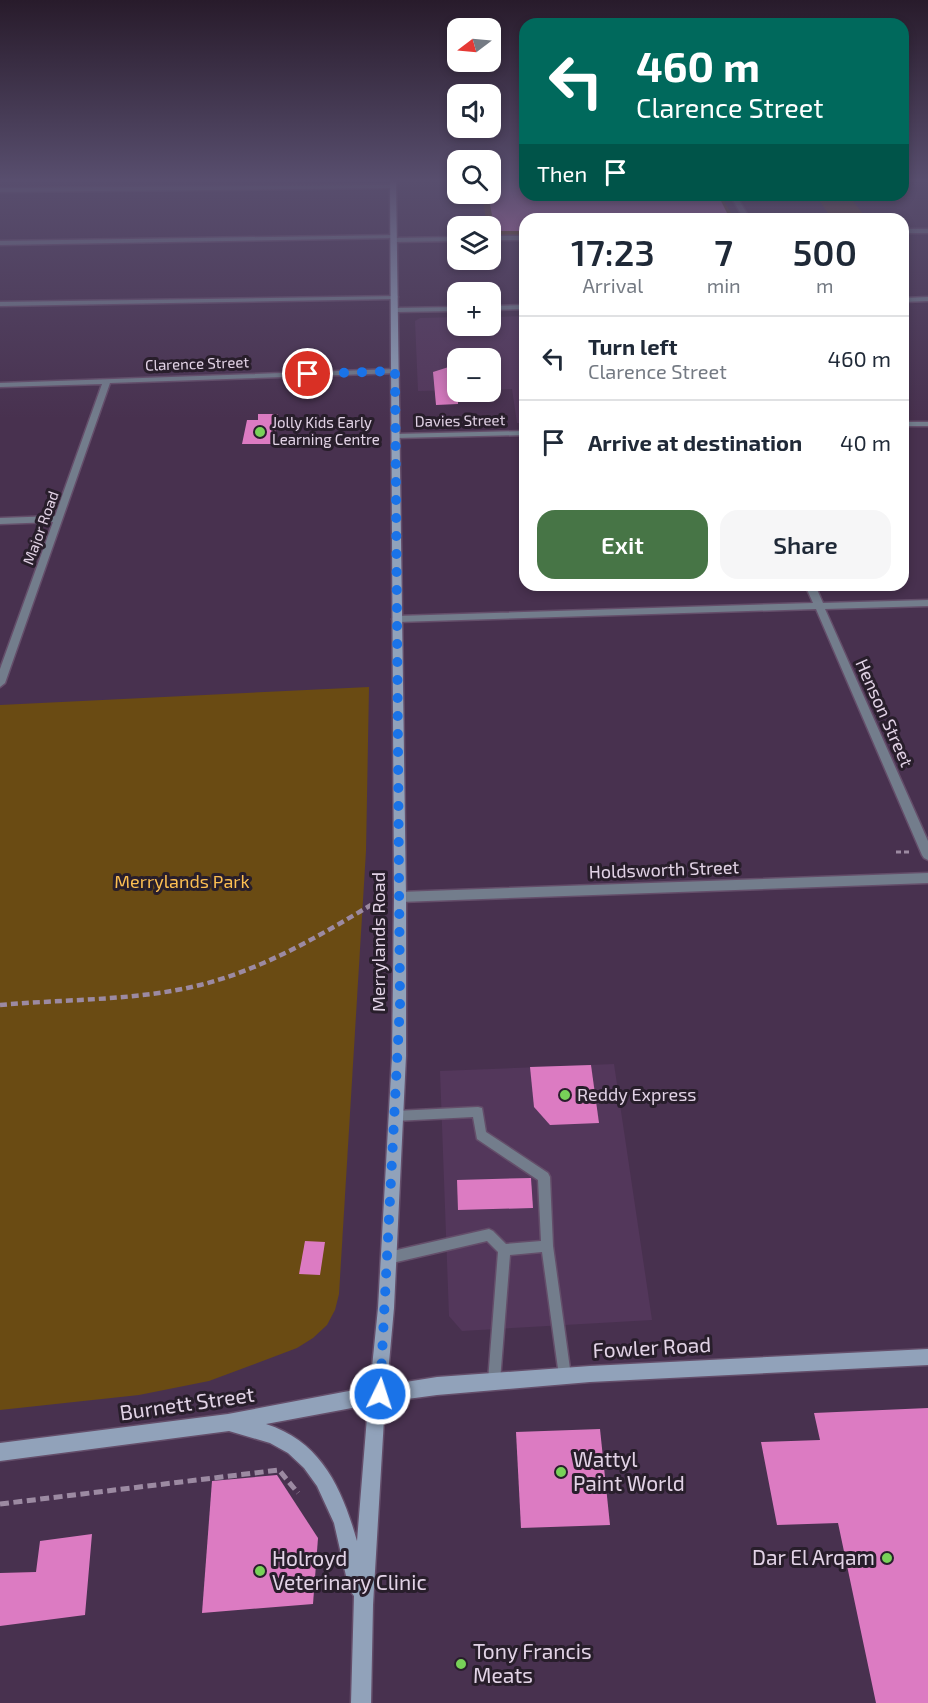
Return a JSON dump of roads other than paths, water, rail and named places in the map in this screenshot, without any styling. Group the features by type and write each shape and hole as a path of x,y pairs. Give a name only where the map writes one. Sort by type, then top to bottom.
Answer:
{"main road":[{"name":"Merrylands Road","path":"361,1703 363,1605 371,1468 380,1394 399,1056 400,897 394,260"},
{"name":"Fowler Road","path":"380,1394 565,1376 928,1357"},
{"name":"Burnett Street","path":"0,1452 228,1423 380,1394"},
{"path":"228,1423 276,1437 296,1450 320,1474 334,1500 351,1549 363,1605"}],"street":[{"path":"0,304 395,297"},
{"path":"909,300 928,299"},
{"path":"501,308 519,308"},
{"path":"395,310 447,309"},
{"name":"Clarence Street","path":"0,385 395,371"},
{"name":"Major Road","path":"0,683 107,381"},
{"path":"909,424 928,424"},
{"name":"Davies Street","path":"396,436 519,433"},
{"path":"0,521 58,519"},
{"name":"Henson Street","path":"813,591 928,855"},
{"path":"397,619 928,603"},
{"name":"Holdsworth Street","path":"400,897 928,878"}],"lane":[{"path":"395,1116 478,1112 481,1135 544,1177 547,1246 565,1376"},
{"path":"388,1258 489,1235 504,1250 494,1382"},
{"path":"504,1250 547,1246"}],"place":[{"name":"Jolly Kids Early Learning Centre","path":"260,432"},
{"name":"Reddy Express","path":"565,1095"},
{"name":"Wattyl Paint World","path":"561,1472"},
{"name":"Dar El Arqam","path":"887,1558"},
{"name":"Holroyd Veterinary Clinic","path":"260,1571"},
{"name":"Tony Francis Meats","path":"461,1664"}],"park label":[{"name":"Merrylands Park","path":"182,882"}]}
